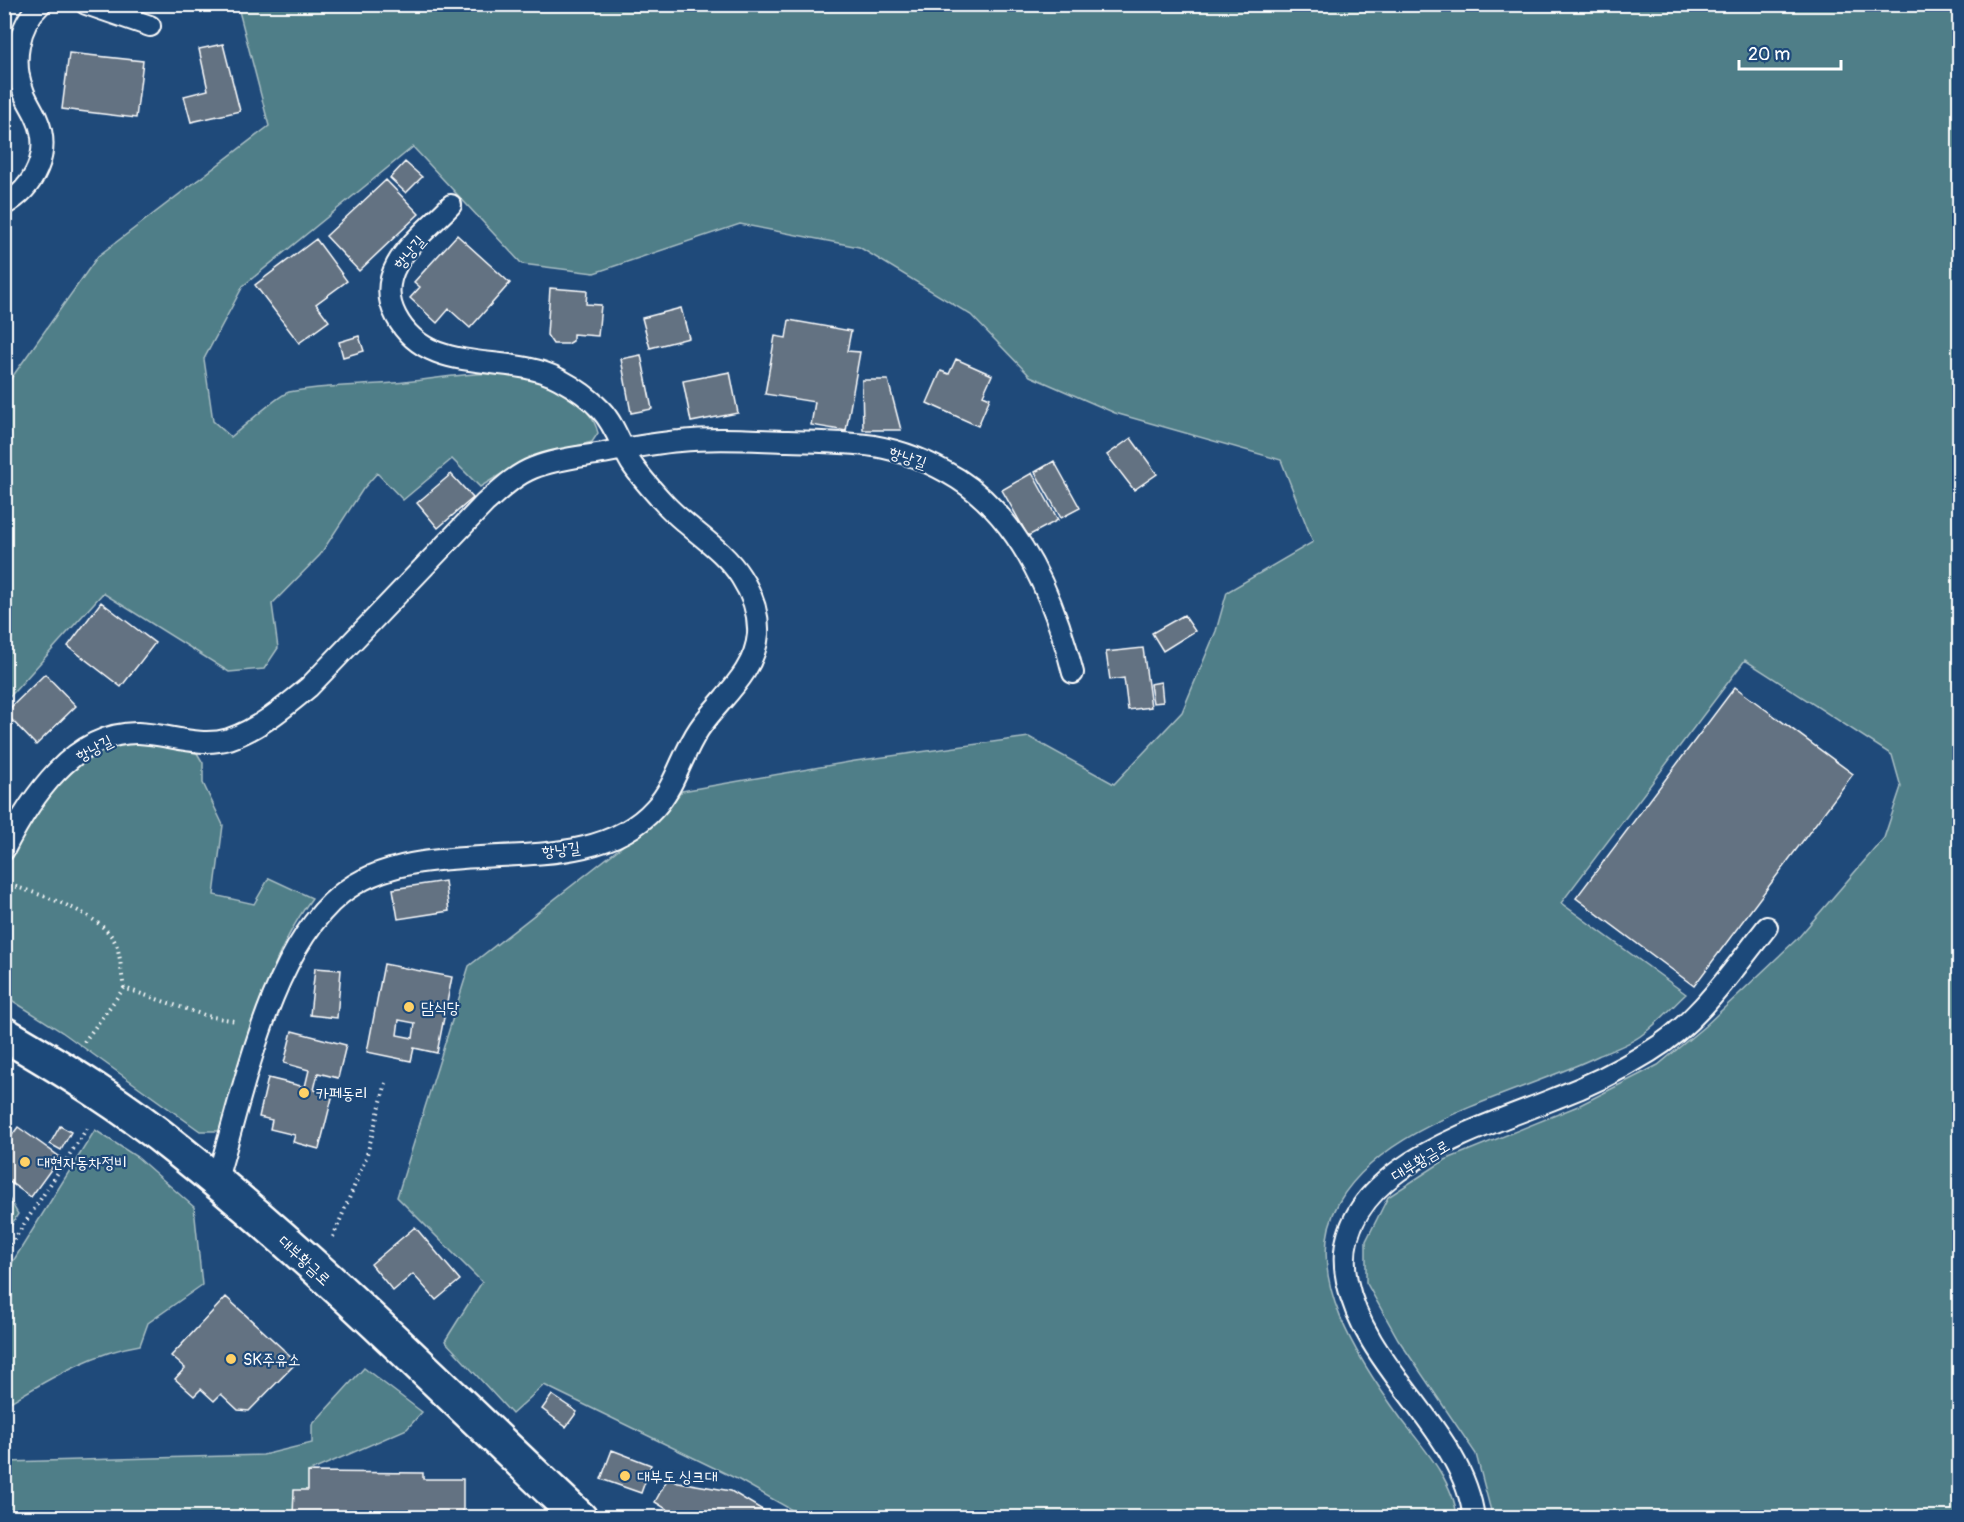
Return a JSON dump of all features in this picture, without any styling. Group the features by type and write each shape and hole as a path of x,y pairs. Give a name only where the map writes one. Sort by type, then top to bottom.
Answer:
{"main road":[{"name":"대부황금로","path":"4,1034 64,1069 177,1149 314,1268 580,1518"}],"lane":[{"path":"4,206 20,195 30,184 42,153 42,136 38,120 23,90 17,59 23,28 32,12 41,4"},
{"path":"86,4 150,26"},
{"name":"항낭길","path":"216,1182 264,1026 291,953 321,912 344,891 373,876 402,867 432,861 558,850 615,839 654,809 670,787 690,742 743,675 755,648 757,615 740,574 668,507 646,483 602,411 558,378 536,369 459,359 442,354 416,342 404,329 394,313 389,297 394,265 451,205"},
{"name":"항낭길","path":"4,850 37,794 54,774 76,756 97,743 115,736 138,733 180,741 206,742 228,739 252,728 281,711 309,687 485,503 510,482 531,469 554,461 624,449 681,441 821,442 875,446 921,458 959,480 988,502 1011,530 1051,602 1073,673"},
{"name":"대부황금로","path":"1474,1518 1471,1498 1457,1464 1374,1345 1355,1309 1346,1280 1344,1253 1349,1227 1363,1205 1383,1182 1412,1161 1446,1143 1563,1096 1650,1051 1682,1028 1719,987 1767,927"}],"path":[{"path":"4,883 57,900 93,919 115,941 124,988 64,1069"},
{"path":"124,988 207,1016 264,1026"},
{"path":"314,1268 333,1236 358,1178 386,1083"},
{"path":"4,1255 94,1119"}],"green space":[{"path":"234,5 1959,5 1959,1517 1490,1517 1491,1511 1476,1454 1398,1339 1366,1282 1366,1241 1388,1197 1445,1160 1578,1106 1658,1065 1705,1026 1798,938 1884,838 1901,787 1892,755 1745,660 1561,903 1686,994 1654,1025 1633,1041 1456,1113 1420,1130 1388,1150 1360,1174 1339,1202 1329,1229 1326,1258 1331,1287 1340,1317 1369,1372 1444,1478 1455,1504 1457,1517 804,1517 739,1480 544,1385 512,1414 445,1341 482,1282 397,1197 469,966 662,815 682,791 855,761 1029,737 1114,784 1182,712 1216,631 1227,592 1313,542 1281,460 1115,413 1030,376 971,315 859,247 740,224 594,273 522,264 413,147 243,286 204,359 213,421 231,437 269,405 289,392 462,375 507,374 529,378 551,386 576,402 588,413 596,427 598,433 592,442 541,455 516,465 480,487 452,459 403,500 377,473 363,489 320,555 272,604 278,648 264,669 229,672 103,593 5,702 5,387 98,256 269,126 238,7"},
{"path":"125,741 152,742 197,753 203,763 203,783 223,825 214,895 254,904 269,878 312,898 295,923 269,978 225,1124 220,1131 200,1131 62,1032 5,996 5,867 38,807 68,773 97,751"},
{"path":"95,1130 137,1157 194,1207 202,1285 148,1323 140,1345 87,1361 53,1377 5,1405 5,1274"},
{"path":"5,1192 18,1214 5,1235"},
{"path":"364,1368 422,1412 407,1429 308,1472 308,1490 294,1491 294,1517 5,1517 4,1460 7,1462 263,1455 312,1443 312,1425"}],"building":[{"path":"223,44 240,111 191,122 184,96 208,90 199,49"},
{"path":"69,53 143,61 136,118 62,109"},
{"path":"405,162 422,177 406,193 390,178"},
{"path":"386,180 419,214 359,271 326,236"},
{"path":"457,235 510,283 470,328 449,309 437,323 410,298 420,287 414,282"},
{"path":"316,239 347,281 316,304 329,321 299,343 255,285"},
{"path":"550,288 587,291 586,304 601,305 598,336 573,334 573,341 568,344 553,344 547,335"},
{"path":"681,308 689,338 650,348 642,318"},
{"path":"789,320 851,331 847,351 860,352 846,431 811,425 815,402 765,394 775,336 786,338"},
{"path":"359,336 364,351 343,357 339,342"},
{"path":"641,355 652,409 631,413 621,359"},
{"path":"956,359 992,375 983,395 990,398 978,426 927,403 941,371 949,374"},
{"path":"730,372 738,413 691,422 683,381"},
{"path":"862,380 888,380 901,430 863,430"},
{"path":"1131,438 1157,474 1134,490 1107,455"},
{"path":"1054,461 1080,508 1061,518 1035,472"},
{"path":"1032,473 1058,520 1028,536 1002,490"},
{"path":"451,474 473,498 438,528 417,503"},
{"path":"101,602 155,643 121,687 68,646"},
{"path":"1184,615 1195,631 1163,651 1152,633"},
{"path":"1143,648 1151,707 1128,710 1124,678 1110,680 1106,652"},
{"path":"45,674 76,706 36,745 5,713"},
{"path":"1161,682 1163,702 1153,703 1150,684"},
{"path":"1735,687 1853,774 1694,986 1576,898"},
{"path":"445,881 449,911 398,919 393,889"},
{"path":"384,964 452,977 437,1053 414,1048 411,1061 367,1052","holes":["399,1020 415,1023 413,1038 397,1035"]},
{"path":"315,968 341,970 337,1018 310,1015"},
{"path":"292,1031 346,1045 338,1078 318,1073 314,1090 333,1094 319,1149 293,1142 295,1135 270,1129 272,1120 259,1117 268,1078 305,1087 309,1070 284,1063"},
{"path":"60,1126 71,1132 61,1150 50,1144"},
{"path":"18,1127 60,1157 31,1197 4,1178 4,1146"},
{"path":"415,1227 460,1280 436,1300 413,1274 393,1291 371,1264"},
{"path":"226,1297 297,1362 249,1411 238,1410 221,1394 214,1401 201,1389 194,1396 175,1379 185,1368 171,1356"},
{"path":"552,1395 577,1412 566,1427 542,1409"},
{"path":"612,1450 651,1465 641,1493 601,1479"},
{"path":"308,1472 423,1473 423,1479 463,1479 463,1517 293,1515 294,1490 308,1490"},
{"path":"667,1480 731,1491 766,1512 763,1518 681,1518 655,1502"}],"place":[{"name":"담식당","path":"409,1007"},
{"name":"카페동리","path":"304,1093"},
{"name":"대현자동차정비","path":"25,1162"},
{"name":"SK주유소","path":"231,1359"},
{"name":"대부도 싱크대","path":"625,1476"}]}
